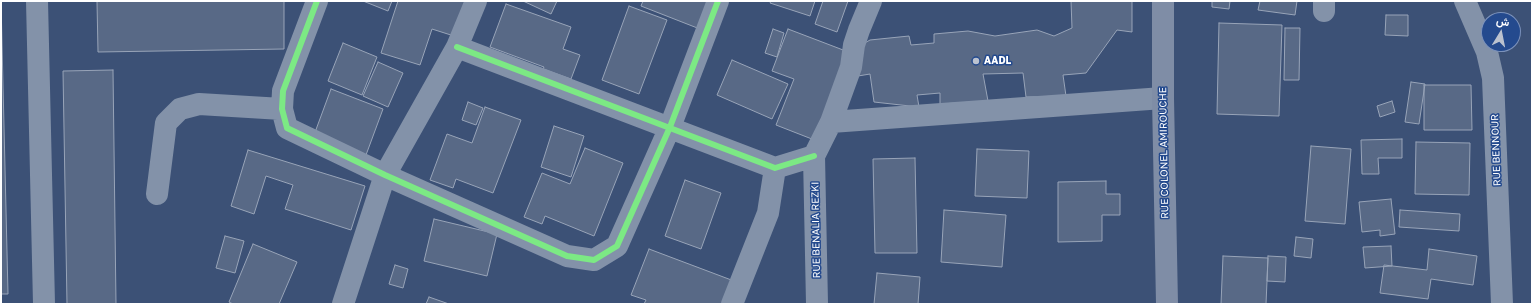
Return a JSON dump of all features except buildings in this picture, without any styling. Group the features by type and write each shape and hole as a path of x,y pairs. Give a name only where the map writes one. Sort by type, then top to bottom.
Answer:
{"main road":[{"name":"RUE COLONEL AMIROUCHE","path":"1163,1 1163,98 1167,304"}],"street":[{"path":"37,1 44,304"},
{"path":"317,1 283,91 282,109 287,128 385,175 566,256 594,260 617,246 670,127 718,1"},
{"path":"343,304 385,175 457,48 476,1"},
{"path":"457,48 670,127 775,168 814,156 831,122 851,67 854,45 871,1"},
{"name":"RUE BENNOUR","path":"1465,1 1487,52 1493,78 1502,304"},
{"path":"831,122 1163,98"},
{"path":"157,194 166,122 180,109 199,104 282,109"},
{"name":"RUE BENALIA REZKI","path":"814,156 817,304"},
{"path":"732,304 768,214 775,168"}],"cycle path":[{"path":"317,1 283,91 282,109 287,128 385,175 567,256 594,260 617,246 670,127 718,1"},
{"path":"457,47 775,168 814,156"}],"place":[{"name":"AADL","path":"976,61"}]}
